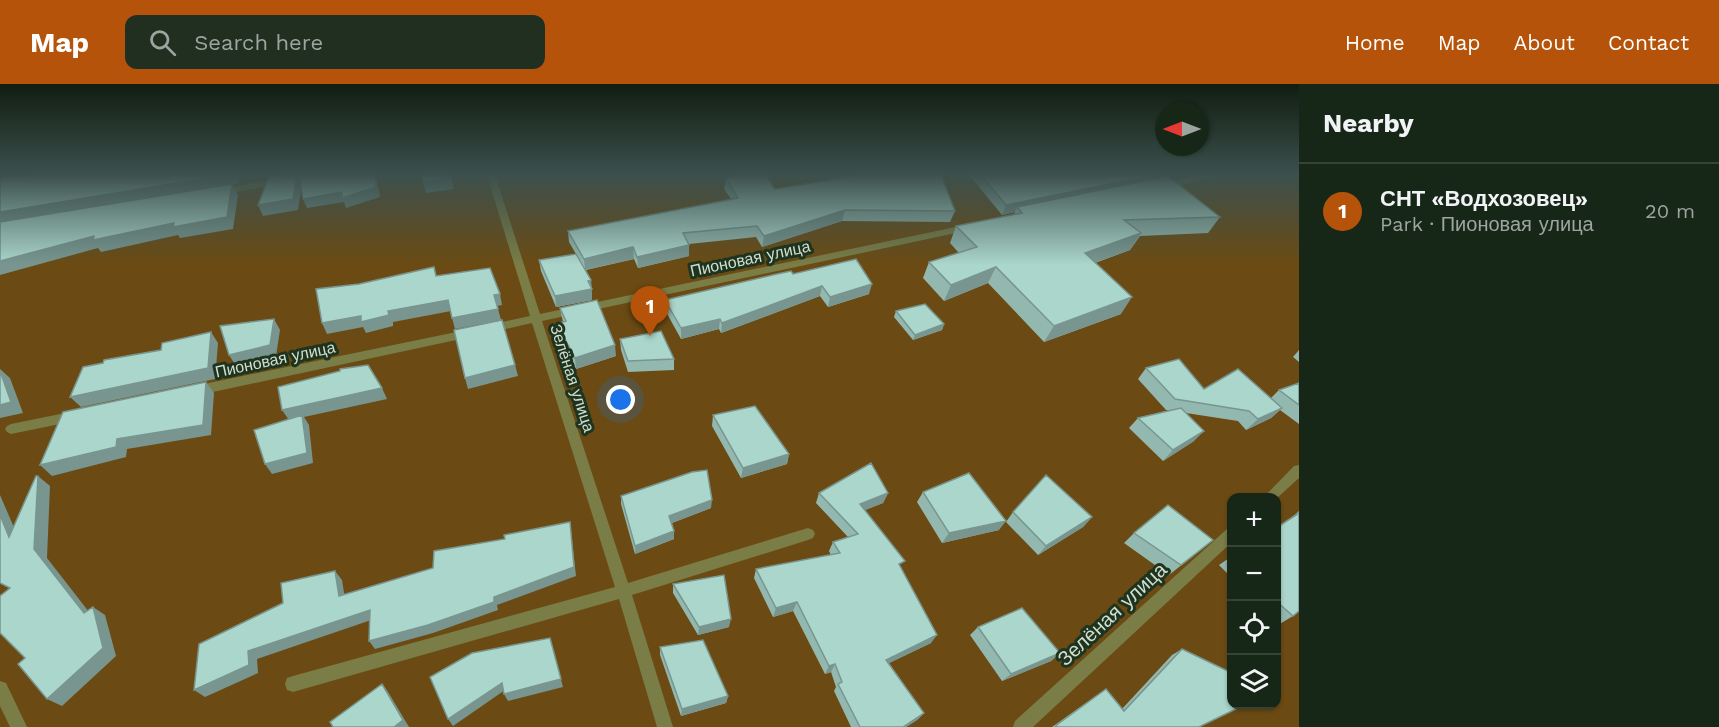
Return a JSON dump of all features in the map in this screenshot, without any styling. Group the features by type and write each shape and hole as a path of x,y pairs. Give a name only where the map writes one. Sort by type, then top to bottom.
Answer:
{"street":[{"name":"Зелёная улица","path":"500,205 624,591 665,727"},
{"name":"Пионовая улица","path":"186,393 980,225"},
{"path":"11,429 81,414"},
{"path":"1274,493 1299,470"},
{"path":"293,684 624,591 808,534"},
{"name":"Зелёная улица","path":"1021,727 1227,537"},
{"path":"0,689 19,727"}],"shaded area":[{"path":"0,205 1299,205 1299,727 0,727"}],"building":[{"path":"0,205 43,205 0,212"},
{"path":"104,205 229,205 227,217 173,227 174,223 93,240 94,236 0,261 0,222"},
{"path":"702,205 953,205 955,211 845,210 764,236 757,226 683,233 689,245 637,257 633,247 584,259 568,231"},
{"path":"1027,205 1205,205 1220,217 1124,220 1141,233 1085,253 1132,297 1054,326 996,267 951,285 929,262 977,247 956,226 1022,213 1017,207"},
{"path":"576,254 591,280 588,281 592,289 555,296 539,260"},
{"path":"856,259 872,284 830,297 822,286 722,323 720,319 681,328 665,300 777,274 791,271 793,274"},
{"path":"434,267 436,276 490,268 500,294 494,295 498,309 452,318 448,300 388,311 389,315 361,322 361,316 322,323 316,289 359,284"},
{"path":"597,300 615,345 575,358 557,324 566,321 560,308"},
{"path":"925,304 944,324 915,335 896,311"},
{"path":"274,319 270,345 229,355 220,326"},
{"path":"502,320 515,365 465,378 454,330"},
{"path":"661,331 674,359 628,361 620,339"},
{"path":"211,332 208,368 70,397 83,367 103,363 104,360 161,350 162,343"},
{"path":"1179,359 1204,389 1238,369 1282,408 1258,419 1249,411 1175,399 1146,368"},
{"path":"368,365 382,388 282,410 278,387 340,371 340,369"},
{"path":"0,371 11,402 0,405"},
{"path":"206,382 203,425 117,439 116,447 40,465 63,412"},
{"path":"1299,383 1299,405 1279,390"},
{"path":"755,406 789,454 743,468 713,415"},
{"path":"1181,408 1204,431 1173,450 1138,418"},
{"path":"302,415 307,453 265,464 254,430"},
{"path":"871,463 888,493 860,504 905,561 899,564 937,635 886,660 924,713 903,727 860,727 838,684 842,682 835,664 829,666 797,602 776,608 756,569 840,553 833,542 858,534 819,493"},
{"path":"707,470 712,500 669,516 674,531 635,546 621,496 692,472"},
{"path":"969,473 1006,521 949,533 923,492"},
{"path":"1046,475 1092,517 1046,546 1013,512"},
{"path":"36,476 38,476 34,549 84,613 93,607 103,648 47,699 18,664 25,658 0,633 0,596 10,588 0,583 0,515 9,537"},
{"path":"1168,505 1213,540 1181,565 1134,533"},
{"path":"1299,513 1299,611 1293,616 1281,605 1281,525"},
{"path":"570,522 574,567 494,597 494,602 428,625 369,641 370,610 248,651 249,665 194,690 199,644 283,603 281,583 335,571 339,596 433,568 434,551 505,539 504,535"},
{"path":"724,575 731,619 699,627 673,584"},
{"path":"1022,608 1060,653 1011,674 978,627"},
{"path":"550,638 561,679 504,694 502,683 448,719 430,677 472,653"},
{"path":"703,640 728,696 682,709 660,647"},
{"path":"1182,649 1227,671 1227,709 1236,709 1199,727 1055,727 1106,689 1124,711"},
{"path":"382,684 403,720 394,727 333,727 330,722"}],"place":[{"name":"СНТ «Водхозовец»","path":"650,336"}]}
